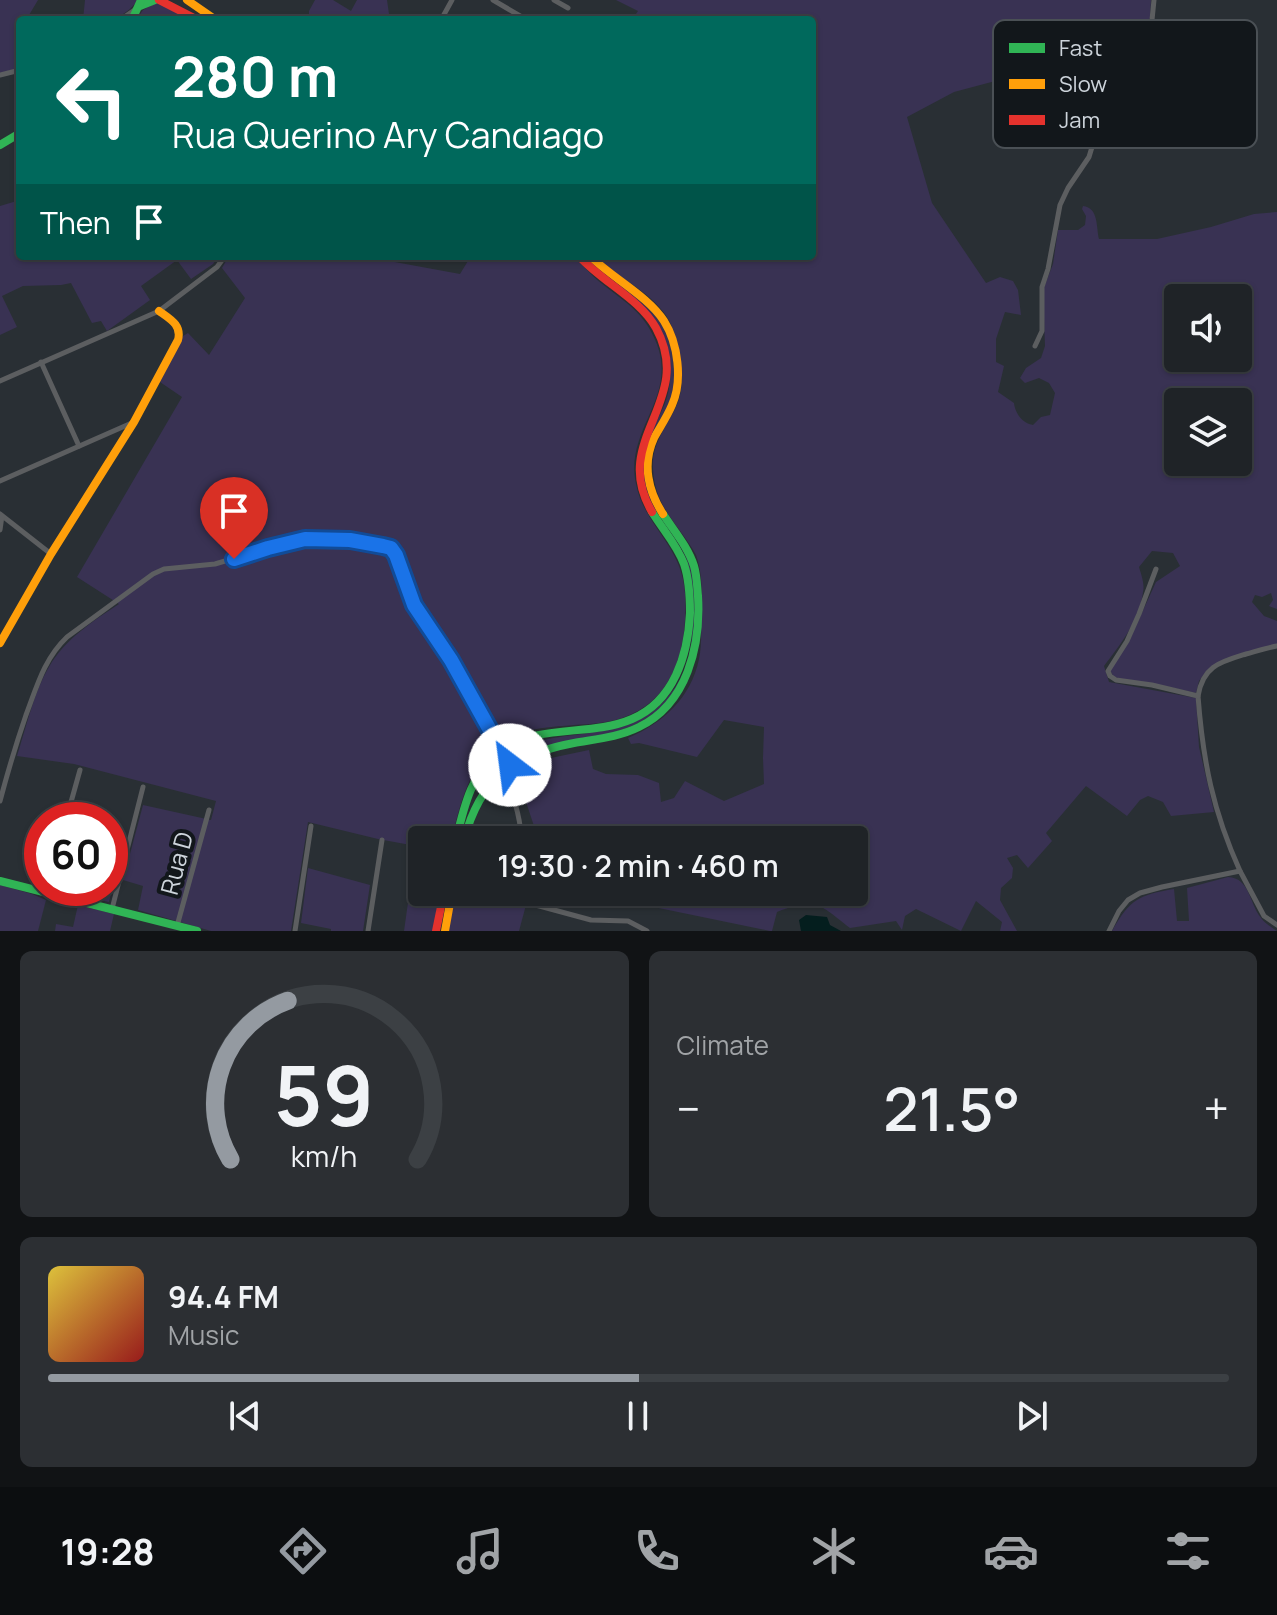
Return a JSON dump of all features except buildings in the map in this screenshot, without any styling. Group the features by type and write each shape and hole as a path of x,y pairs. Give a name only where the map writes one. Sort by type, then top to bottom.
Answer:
{"main road":[{"path":"141,3 157,0 190,16"},
{"path":"187,0 209,16"},
{"path":"459,826 466,799 478,773 501,750 532,736 617,724 647,710 671,686 683,664 688,642 686,570 677,548 645,499 640,483 639,455 665,389 667,365 663,347 656,330 641,310 583,260"},
{"path":"468,826 476,802 510,765 532,754 618,735 649,722 665,709 681,689 695,650 698,596 695,568 682,541 656,505 648,477 652,440 676,393 674,343 665,321 650,303 594,260"},
{"path":"0,643 51,554 134,422 178,340 179,328 159,311"},
{"path":"501,750 510,765"},
{"path":"490,760 500,773"},
{"path":"0,881 24,886"},
{"path":"102,906 197,931"},
{"path":"436,931 441,906"},
{"path":"445,931 449,906"}],"street":[{"path":"493,0 520,16"},
{"path":"554,0 568,8"},
{"path":"1152,20 1154,0"},
{"path":"125,16 141,3"},
{"path":"1035,346 1042,331 1042,287 1060,205 1092,148"},
{"path":"0,381 159,311 222,260"},
{"path":"41,362 79,446"},
{"path":"0,481 134,422"},
{"path":"1,515 51,554"},
{"path":"0,530 1,515"},
{"path":"0,801 13,751 45,665 67,637 164,569 215,564 305,539 350,540 391,548 414,605 451,660 501,750"},
{"path":"1156,569 1127,641 1108,671 1116,680 1198,696"},
{"path":"1277,646 1219,662 1200,682 1198,696 1202,748 1213,799 1240,871 1264,916 1277,925"},
{"path":"71,802 80,770"},
{"path":"500,773 513,795 520,826"},
{"path":"112,909 143,787"},
{"name":"Rua D","path":"177,926 209,810"},
{"path":"295,931 311,826"},
{"path":"368,931 382,840"},
{"path":"1109,931 1119,911 1128,900 1140,893 1240,871"},
{"path":"539,906 591,920 628,921 647,931"}],"shaded area":[{"path":"0,0 38,0 28,16 16,16 16,69 0,73"},
{"path":"85,0 138,0 120,16 83,16"},
{"path":"315,0 333,0 351,11 357,0 387,0 389,14 393,16 309,16"},
{"path":"616,0 1151,0 1148,20 993,20 993,82 954,92 907,117 932,203 986,283 1000,277 1013,281 1018,290 1021,315 1005,312 996,339 996,362 1004,366 998,392 1014,403 1020,417 1029,424 1033,425 1041,417 1050,415 1055,393 1049,383 1039,378 1025,383 1020,378 1026,368 1041,358 1045,346 1043,290 1053,264 1058,230 1078,230 1085,225 1083,206 1094,214 1099,239 1157,239 1254,214 1277,212 1277,609 1269,606 1273,600 1271,593 1262,597 1255,595 1252,602 1264,616 1277,621 1277,645 1207,670 1199,681 1196,693 1113,676 1111,666 1129,641 1156,582 1180,566 1173,553 1152,551 1139,567 1143,589 1138,612 1104,666 1109,682 1196,698 1199,747 1214,812 1171,816 1163,802 1148,796 1140,800 1127,816 1086,786 1046,833 1052,841 1028,868 1017,855 1007,858 1013,868 1012,878 1001,888 1000,900 1017,931 1000,931 1002,922 976,901 961,931 916,909 905,916 902,930 896,921 850,928 819,906 868,906 868,826 534,826 519,781 546,759 589,750 593,769 606,774 638,775 659,783 661,802 674,798 685,781 724,801 764,784 764,727 724,720 697,757 639,743 631,744 628,738 664,717 689,686 700,654 702,585 696,555 658,495 653,469 655,450 681,392 682,369 674,333 658,305 599,260 816,260 816,16 635,16 638,11"},
{"path":"155,3 184,16 139,16"},
{"path":"16,201 16,260 177,260 141,286 150,300 107,331 101,321 92,323 71,283 23,286 2,296 17,327 0,335 0,206"},
{"path":"177,260 216,260 213,264 191,279"},
{"path":"227,260 384,260 460,274 469,260 579,260 643,319 659,351 662,372 659,390 638,444 634,463 636,484 640,499 677,562 685,593 681,650 675,668 655,698 640,710 622,718 547,727 503,740 474,772 454,826 408,826 408,845 308,822 291,931 211,931 138,910 143,886 128,882 128,861 143,805 211,820 216,801 74,764 17,756 49,667 80,631 119,604 77,577 182,397 160,382 183,336 188,333 209,355 245,298 222,268"},
{"path":"607,277 656,315 667,333 673,359 672,396 649,440 644,465 653,504 691,566 695,621 687,668 674,692 655,712 637,723 596,737 531,750 511,758 507,752 527,744 611,729 649,714 665,700 685,669 693,623 687,561 656,511 646,490 644,478 643,465 645,449 663,408 670,373 666,346 656,325 638,303"},
{"path":"308,868 370,885 363,931 331,931 301,923"},
{"path":"1228,877 1245,886 1261,918 1277,931 1112,931 1124,912 1137,900 1174,889 1177,921 1189,921 1187,888"},
{"path":"0,885 24,892 24,906 44,906 38,931 0,931"},
{"path":"408,903 408,906 437,906 433,931 404,931"},
{"path":"78,906 114,914 110,931 55,931 56,924 73,927"},
{"path":"453,906 526,906 519,931 448,931"},
{"path":"649,906 793,906 777,912 770,931"},
{"path":"806,915 827,917 830,925 841,931 801,931 799,920"}],"traffic: fast":[{"path":"134,16 141,0"},
{"path":"140,6 155,0"},
{"path":"0,145 16,135"},
{"path":"460,826 476,779 502,750 533,736 599,728 632,719 646,711 668,689 686,645 689,588 681,557 652,512"},
{"path":"469,826 490,785 517,762 552,748 639,727 655,717 680,689 688,672 697,634 697,581 688,552 663,514"},
{"path":"0,881 197,931"}],"traffic: slow":[{"path":"187,0 210,16"},
{"path":"594,260 649,303 664,321 673,340 678,374 675,395 648,458 650,487 663,514"},
{"path":"0,643 51,554 134,422 178,340 177,326 159,311"},
{"path":"445,931 449,906"}],"traffic: jam":[{"path":"159,0 190,16"},
{"path":"583,260 649,317 666,354 666,378 661,399 640,463 641,486 652,512"},
{"path":"436,931 441,906"}],"route":[{"path":"234,559 305,539 350,540 391,548 414,605 451,660 510,765"}]}
